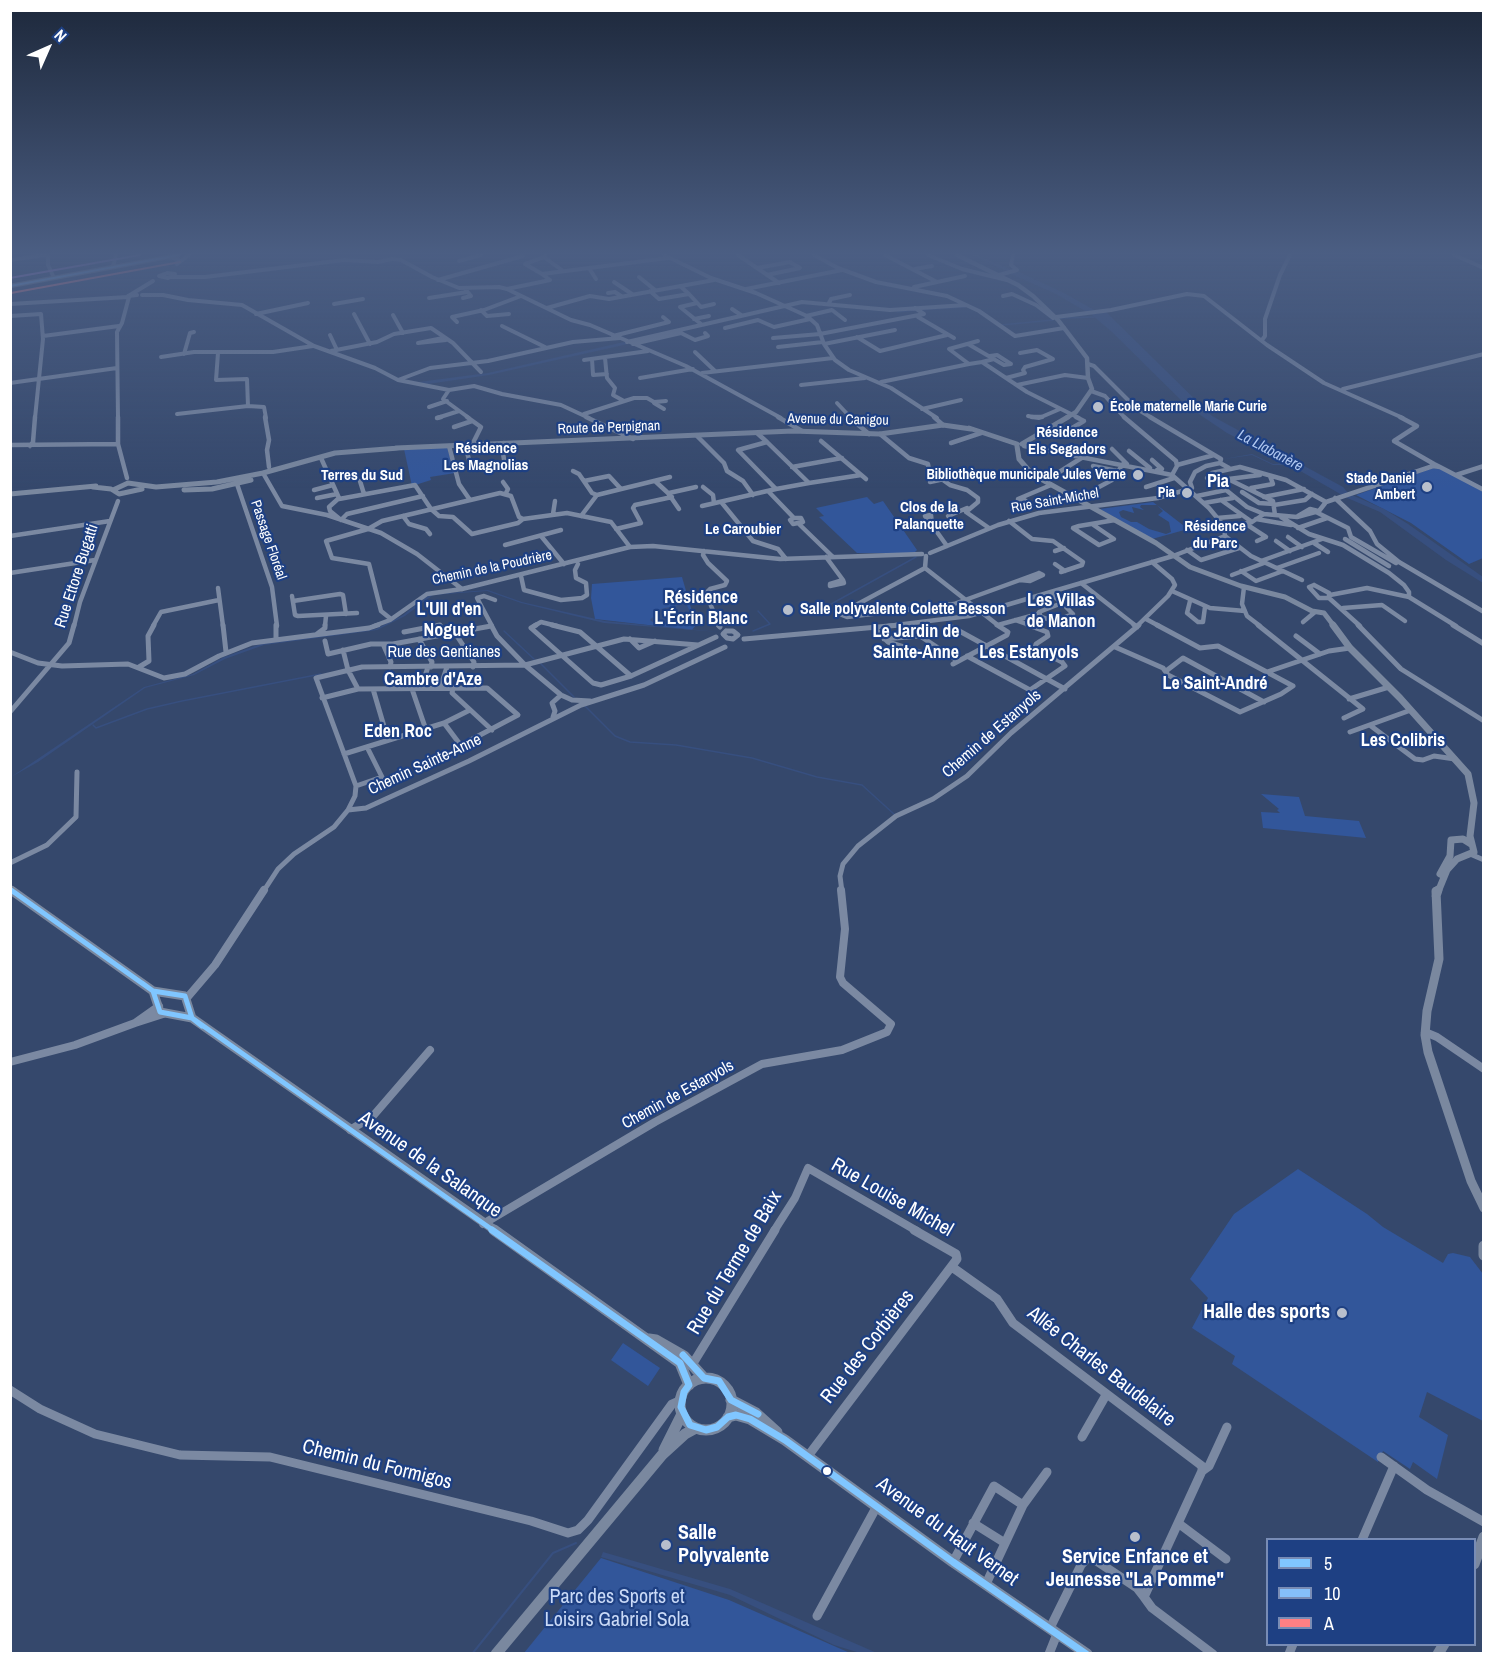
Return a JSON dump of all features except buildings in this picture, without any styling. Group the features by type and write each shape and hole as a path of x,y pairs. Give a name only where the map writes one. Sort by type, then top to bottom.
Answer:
{"main road":[{"path":"1068,333 1085,354 1091,391 1073,415 1020,446 1022,465 1051,485 1115,520 1194,569 1244,587 1285,597 1315,612 1324,613 1350,648 1411,710 1467,774 1474,796 1474,810 1470,824 1470,851"},
{"name":"Avenue du Canigou","path":"757,433 802,431 880,434 943,424 972,429 1020,446"},
{"name":"Route de Perpignan","path":"536,442 757,433"},
{"name":"Route de Perpignan","path":"132,488 202,490 236,482 269,469 335,453 481,443 634,439"},
{"name":"Route de Perpignan","path":"396,448 449,446 473,441 481,443 515,442"},
{"name":"Route de Perpignan","path":"269,469 379,449"},
{"path":"10,494 93,487 132,488"},
{"path":"117,489 132,488"},
{"path":"1452,848 1449,842 1458,838 1470,824"},
{"path":"1458,838 1470,851"},
{"path":"1452,848 1470,851"},
{"path":"1452,848 1436,883 1439,959 1427,1011 1425,1032 1428,1052 1471,1181 1484,1208"},
{"path":"1436,896 1447,870 1457,859 1470,851"},
{"path":"10,890 153,991 163,1010 192,1018"},
{"path":"153,991 175,994 186,1002 192,1018"},
{"path":"163,1010 164,998 175,994"},
{"path":"163,1010 181,1011 186,1002"},
{"name":"Avenue de la Salanque","path":"192,1018 482,1224 649,1339 653,1345 704,1378"},
{"path":"1484,1246 1484,1255"},
{"path":"662,1455 682,1414 681,1400 689,1385 689,1368"},
{"path":"682,1414 690,1425 712,1430 728,1417 731,1400 729,1392 719,1381 704,1378 689,1385"},
{"name":"Avenue du Haut Vernet","path":"731,1400 756,1413 785,1440"},
{"name":"Avenue du Haut Vernet","path":"728,1417 750,1419 785,1440 953,1562 1087,1653"},
{"path":"496,1653 662,1455 685,1434 696,1428"},
{"path":"1476,1559 1484,1537"}],"street":[{"path":"30,446 33,442 43,333"},
{"path":"43,336 68,333"},
{"path":"117,333 118,444 132,488"},
{"path":"184,354 191,333"},
{"path":"290,333 314,346 375,368 398,380 449,390 474,386 502,394 561,405 634,439"},
{"path":"364,333 370,344"},
{"path":"328,351 370,344 387,336 403,333"},
{"path":"436,333 453,343 481,372"},
{"path":"516,333 545,347"},
{"path":"606,333 694,369 802,431"},
{"path":"602,340 626,333"},
{"path":"626,342 665,333"},
{"path":"633,344 681,333 695,340 708,336 705,333"},
{"path":"773,338 828,333"},
{"path":"778,347 823,344 881,333"},
{"path":"943,333 954,338"},
{"path":"1010,333 1015,336 1035,333"},
{"path":"1252,333 1324,383 1416,425 1394,441 1433,465 1484,490"},
{"path":"1262,340 1265,333"},
{"path":"820,334 823,344 833,358 849,370 880,382 943,424"},
{"path":"330,335 337,350"},
{"path":"857,337 880,351 947,335"},
{"path":"398,380 430,368 488,361 545,347 620,338"},
{"path":"444,339 417,343 444,339"},
{"path":"969,364 949,349 978,341"},
{"path":"880,382 982,362 992,357 968,344"},
{"path":"161,357 184,354 273,352 314,346"},
{"path":"628,354 643,349"},
{"path":"1006,378 1025,373 1024,367 1053,359 1036,350 1020,353"},
{"path":"584,360 648,351"},
{"path":"695,352 716,371"},
{"path":"218,353 216,380 248,380 248,406"},
{"path":"1342,390 1484,354"},
{"path":"605,358 607,378 615,388 613,395 624,401"},
{"path":"700,373 833,358"},
{"path":"592,359 593,375 607,374"},
{"path":"982,362 1017,385 1084,422 1067,431 1050,428"},
{"path":"1088,364 1094,366 1137,410 1217,454 1221,459 1220,463"},
{"path":"10,383 117,368"},
{"path":"640,378 694,369"},
{"path":"1017,385 1065,375 1088,378"},
{"path":"801,385 868,378"},
{"path":"449,390 443,397 482,429 473,441 456,445"},
{"path":"1091,391 1105,396 1127,420 1176,460 1177,465 1173,477"},
{"path":"583,414 624,401 642,398 664,409"},
{"path":"922,409 961,400"},
{"path":"429,407 447,401"},
{"path":"654,402 666,401"},
{"path":"837,403 869,434"},
{"path":"177,414 248,406 264,407 270,440 267,450 269,469"},
{"path":"1028,416 1039,418 1060,409"},
{"path":"437,418 459,411"},
{"path":"454,427 472,421"},
{"path":"951,443 981,432"},
{"path":"757,433 809,483"},
{"path":"880,434 909,458 924,461 928,464 929,470 953,487 967,490 978,498 978,502 948,516"},
{"path":"697,436 724,463 727,471 743,481 753,495"},
{"path":"821,441 866,479"},
{"path":"767,442 738,450 776,489"},
{"path":"464,444 471,467 484,470 505,465 502,448 504,443"},
{"path":"10,445 118,444"},
{"path":"449,446 459,484 470,500"},
{"path":"1020,446 1156,470 1173,477 1197,496 1217,518 1225,529 1224,536"},
{"path":"1112,449 1125,464"},
{"path":"1129,451 1150,469"},
{"path":"1177,465 1217,454"},
{"path":"1045,481 1083,457"},
{"path":"321,458 338,497"},
{"path":"792,467 842,458"},
{"path":"1085,471 1102,460"},
{"path":"1152,460 1162,469 1156,470"},
{"path":"1232,462 1240,467 1304,489 1326,502"},
{"path":"1189,489 1192,488 1190,482 1195,472 1206,466 1220,463 1229,468"},
{"path":"1099,487 1112,480 1125,464"},
{"path":"1317,511 1326,505 1326,502 1335,498 1433,465"},
{"path":"1093,466 1117,471"},
{"path":"1456,475 1484,466"},
{"path":"1212,477 1229,468 1240,467"},
{"path":"573,471 592,493 597,495"},
{"path":"263,473 282,506 368,529 409,548 462,589"},
{"path":"930,482 967,474"},
{"path":"702,506 776,489 861,475"},
{"path":"1212,477 1227,480 1268,475"},
{"path":"1268,475 1273,484 1251,488 1273,503 1278,516 1295,527 1350,549 1404,585 1409,592 1409,597"},
{"path":"584,481 609,476 621,489"},
{"path":"581,516 597,495 670,477"},
{"path":"1146,487 1173,477"},
{"path":"1212,477 1227,480 1259,503 1282,504 1306,499 1312,494"},
{"path":"118,501 117,489 127,478"},
{"path":"1227,480 1226,490 1233,498 1247,507 1264,514 1278,516 1298,516 1299,513 1310,509 1317,511 1348,528 1348,535 1484,612"},
{"path":"360,481 364,494"},
{"path":"655,481 670,495 679,509"},
{"name":"Passage Floréal","path":"236,482 272,587 276,639"},
{"path":"503,482 508,489 506,493"},
{"path":"314,490 333,485"},
{"path":"317,498 364,494 415,485 431,509 439,516 453,517 472,534 518,523 522,519 553,514 581,516 609,520 630,547"},
{"path":"1022,498 1051,485"},
{"path":"616,528 639,521 633,507 696,487 703,487 713,495 714,503"},
{"path":"1239,487 1259,494 1304,489"},
{"name":"Rue Ettore Bugatti","path":"10,712 69,643 80,602 118,501 132,488"},
{"name":"Rue Saint-Michel","path":"926,554 989,528 1039,513 1158,498 1189,489"},
{"path":"1197,496 1226,490"},
{"path":"768,491 794,518 790,522 800,524 833,556"},
{"path":"1293,491 1306,499"},
{"path":"391,619 381,611 369,564 332,558 326,541 368,529 382,521 506,493 511,496 519,517 522,519"},
{"path":"341,520 347,514 423,496"},
{"path":"338,497 328,507 341,520"},
{"path":"1204,503 1233,498"},
{"path":"1335,498 1370,531 1377,544 1397,563"},
{"path":"1221,500 1251,522 1266,537 1257,541"},
{"path":"553,514 555,501"},
{"path":"722,503 753,541 778,549 786,559"},
{"path":"968,507 966,512 968,515 989,528"},
{"path":"1225,529 1251,522 1264,514"},
{"path":"1251,522 1295,527 1340,515"},
{"path":"403,516 409,524 426,529 430,534"},
{"path":"1217,518 1240,516"},
{"path":"1092,524 1114,539 1099,545 1093,544 1073,528 1092,524 1115,520"},
{"path":"10,536 110,521"},
{"path":"1009,521 1035,541 1052,540 1083,562 1082,565 1063,572 1055,564"},
{"path":"932,526 946,546"},
{"path":"505,545 561,530"},
{"path":"541,536 564,564"},
{"path":"1224,536 1263,562 1302,580 1329,596 1401,669 1484,721"},
{"path":"704,551 703,555 708,563 727,581 725,585 710,589 706,593 720,627 729,635 744,639 874,628 982,613 1173,556 1224,536"},
{"path":"1288,537 1302,547"},
{"path":"1232,575 1263,562 1273,554 1290,551 1322,539"},
{"path":"1345,539 1389,566"},
{"path":"1276,541 1290,551"},
{"path":"1314,543 1328,552"},
{"path":"1350,549 1363,544"},
{"name":"Chemin de la Poudrière","path":"10,652 50,665 128,664 164,678 185,674 226,652 252,643 369,628 391,619 427,594 521,576 630,547 653,546 786,559 926,554"},
{"path":"1055,551 1064,548"},
{"path":"1187,550 1201,560 1239,548"},
{"path":"1276,568 1319,553"},
{"path":"925,568 926,554"},
{"path":"826,557 843,580"},
{"path":"10,573 95,560"},
{"path":"1152,562 1172,579 1175,585 1172,591 1190,601 1223,611 1245,611"},
{"path":"1382,569 1397,563"},
{"path":"521,576 524,590 561,600 582,598 587,595 586,583 576,578 575,570 578,564"},
{"path":"925,568 841,613 842,615 949,605 1020,580"},
{"path":"884,639 920,636 955,662 1008,634 1006,630 925,568"},
{"path":"1241,572 1256,581 1283,571"},
{"path":"1081,583 1137,627"},
{"path":"1312,586 1324,613"},
{"path":"1244,587 1241,597 1245,611 1260,627 1337,686 1363,711 1344,718"},
{"path":"218,588 226,652"},
{"path":"1319,598 1367,588 1409,597 1484,644"},
{"name":"Chemin de Estanyols","path":"482,1224 715,1088 762,1064 842,1050 887,1032 891,1024 843,983 840,977 845,928 840,876 843,864 858,846 896,816 933,799 967,776 1011,733 1146,620 1172,591"},
{"path":"1038,614 1054,621 1074,614 1050,593"},
{"path":"346,614 343,595 340,594 292,599 295,615 298,616 326,616 357,613"},
{"path":"495,600 483,596 477,598 491,626 525,665 630,639 639,648 655,641 690,647"},
{"path":"139,667 148,661 148,636 160,612 219,600"},
{"path":"1190,601 1187,614 1197,622 1203,622 1205,607"},
{"path":"998,625 1038,614 1062,603"},
{"path":"1343,608 1382,605 1405,621"},
{"path":"1303,622 1315,612"},
{"path":"326,616 326,628"},
{"path":"968,656 1026,689 1033,689 1065,666 1035,648 1036,644 1049,634 1015,620"},
{"path":"1115,647 1166,671 1168,675 1239,712 1264,702 1293,686 1218,646 1200,648 1146,620"},
{"path":"631,676 578,631 541,622 533,625 533,631 596,685 631,676 690,647 729,635"},
{"path":"404,632 440,625 443,634"},
{"path":"325,641 328,654 371,644 419,639 491,626"},
{"path":"952,627 1065,689"},
{"path":"326,628 333,633"},
{"path":"316,635 326,628"},
{"path":"874,628 884,639 932,656 937,656 943,651"},
{"path":"455,633 474,662 472,667"},
{"name":"Chemin Sainte-Anne","path":"348,810 366,808 591,701 644,685 725,647 728,645 729,635"},
{"path":"1296,636 1320,654"},
{"path":"419,639 432,662 421,688"},
{"path":"383,644 391,663 390,667"},
{"path":"1267,672 1320,654 1350,648"},
{"path":"343,650 348,670 358,689"},
{"path":"1166,671 1183,658 1264,702"},
{"name":"Rue des Gentianes","path":"322,698 316,678 348,670 390,667 525,665 572,700 591,701"},
{"path":"440,688 447,667"},
{"path":"1348,697 1389,687"},
{"path":"453,688 452,693 492,730"},
{"path":"186,1002 214,965 278,868 294,854 334,827 348,810 355,796 356,786 322,698 358,689 491,689 518,715 463,744 459,743 444,723"},
{"path":"412,689 425,727"},
{"path":"373,690 388,740"},
{"path":"552,719 555,714 552,703 561,694"},
{"path":"344,754 425,727 444,723 470,710"},
{"path":"1350,732 1411,710"},
{"path":"1371,726 1415,759 1423,760 1434,756 1455,759"},
{"path":"356,786 382,777 367,747"},
{"path":"10,863 47,845 76,817 77,772"},
{"path":"1470,851 1484,859"},
{"path":"175,994 188,991 198,984"},
{"path":"10,1062 75,1045 163,1010"},
{"path":"1425,1032 1437,1037 1484,1069"},
{"path":"350,1131 373,1116 430,1050"},
{"name":"Rue Louise Michel","path":"808,1168 956,1254 955,1263"},
{"name":"Rue du Terme de Baix","path":"689,1368 795,1198 808,1168"},
{"name":"Allée Charles Baudelaire","path":"955,1263 997,1299 1013,1323 1202,1466 1202,1471"},
{"name":"Rue des Corbières","path":"808,1456 955,1263"},
{"name":"Chemin du Formigos","path":"10,1390 40,1409 95,1434 129,1440 180,1455 270,1457 486,1510 568,1533 578,1530 588,1520 672,1404 681,1400"},
{"path":"1082,1437 1106,1395"},
{"path":"1144,1597 1202,1471 1209,1466 1227,1427"},
{"path":"1382,1457 1427,1490 1484,1522"},
{"path":"1362,1538 1394,1466"},
{"path":"986,1584 1023,1505 1047,1472"},
{"path":"953,1562 994,1486 1023,1505"},
{"path":"817,1616 877,1505"},
{"path":"1178,1522 1226,1559"},
{"path":"973,1523 1005,1543"},
{"path":"1049,1653 1054,1631 1081,1565 1089,1556 1137,1588 1152,1608 1213,1653"}],"green space":[{"path":"447,447 455,473 430,477 431,480 412,486 404,449"},
{"path":"1433,468 1443,469 1483,491 1483,558 1469,564 1411,523 1356,495"},
{"path":"867,497 874,504 883,501 917,550 914,553 857,553 819,517 824,516 816,508"},
{"path":"1153,502 1157,505 1188,529 1152,539 1100,509","holes":["1141,505 1157,505 1163,511 1158,515 1169,522 1171,532 1166,534 1149,529 1137,522 1131,522 1121,517 1119,512 1123,510 1134,513 1132,507 1144,510 1140,507"]},
{"path":"682,577 696,625 692,630 595,619 591,598 592,584"},
{"path":"1261,794 1299,797 1305,816 1359,821 1366,838 1263,828 1261,812 1280,813 1277,810 1279,809"},
{"name":"Halle des sports","path":"1298,1169 1383,1227 1443,1263 1448,1254 1470,1257 1483,1274 1483,1421 1427,1392 1419,1417 1448,1435 1437,1479 1413,1462 1410,1469 1383,1451 1378,1462 1232,1364 1235,1356 1192,1328 1208,1298 1190,1279 1234,1214"},
{"path":"623,1343 660,1368 648,1386 611,1360"},
{"name":"Parc des Sports et Loisirs Gabriel Sola","path":"601,1558 729,1600 850,1653 524,1653"}],"water":[{"name":"La Llabanère","path":"1113,333 1127,333 1212,416 1343,487 1348,493 1342,495 1290,465 1273,465 1252,455 1224,459 1252,454 1273,464 1287,463 1227,433 1187,406"},
{"path":"624,342 628,344 489,375 421,385 411,383 488,373"},
{"path":"1352,495 1384,509 1408,524 1483,577 1483,583 1446,560 1380,512 1345,497"},
{"path":"488,590 522,602 605,621 719,632 604,623 521,603 487,591 433,595 405,616 377,630 264,645 225,659 194,675 145,688 38,762 11,777 144,687 193,674 224,657 263,643 376,629 403,615 424,598 433,594"},
{"path":"686,603 691,614 686,624 654,623 650,620 661,609"},
{"path":"603,1552 730,1589 877,1653 860,1653 834,1645 730,1595 601,1557"}],"waterway":[{"path":"824,608 916,557"},
{"path":"753,631 770,624 758,611"},
{"path":"504,631 534,659"},
{"path":"541,664 574,697"},
{"path":"93,725 96,728 147,709 182,701 321,674"},
{"path":"584,705 615,736 630,742 676,745 752,758 817,777 862,785 895,815"},
{"path":"472,1654 553,1553 576,1543"}],"transit line":[{"name":"5","path":"10,890 153,991 160,1012 192,1018 680,1363 689,1385 684,1392 681,1407 690,1425 706,1430 717,1427 728,1417 736,1415 750,1419 785,1440 953,1562 1086,1654"},
{"name":"5","path":"142,983 153,991 185,996 192,1018 202,1026"},
{"name":"5","path":"683,1355 704,1378 719,1381 731,1400 758,1414"}],"place":[{"name":"École maternelle Marie Curie","path":"1098,407"},
{"name":"Bibliothèque municipale Jules Verne","path":"1138,475"},
{"name":"Stade Daniel Ambert","path":"1427,487"},
{"name":"Pia","path":"1187,493"},
{"name":"Salle polyvalente Colette Besson","path":"788,610"},
{"name":"Halle des sports","path":"1342,1313"},
{"name":"Service Enfance et Jeunesse \"La Pomme\"","path":"1135,1537"},
{"name":"Salle Polyvalente","path":"666,1545"}],"district":[{"name":"Résidence Els Segadors","path":"1067,442"},
{"name":"Résidence Les Magnolias","path":"486,458"},
{"name":"Terres du Sud","path":"362,476"},
{"name":"Pia","path":"1218,482"},
{"name":"Clos de la Palanquette","path":"929,516"},
{"name":"Le Caroubier","path":"743,530"},
{"name":"Résidence du Parc","path":"1215,536"},
{"name":"Résidence L'Écrin Blanc","path":"701,608"},
{"name":"Les Villas de Manon","path":"1061,611"},
{"name":"L'Ull d'en Noguet","path":"449,620"},
{"name":"Le Jardin de Sainte-Anne","path":"916,642"},
{"name":"Les Estanyols","path":"1029,653"},
{"name":"Cambre d'Aze","path":"433,680"},
{"name":"Le Saint-André","path":"1215,684"},
{"name":"Eden Roc","path":"398,732"},
{"name":"Les Colibris","path":"1403,741"}]}
